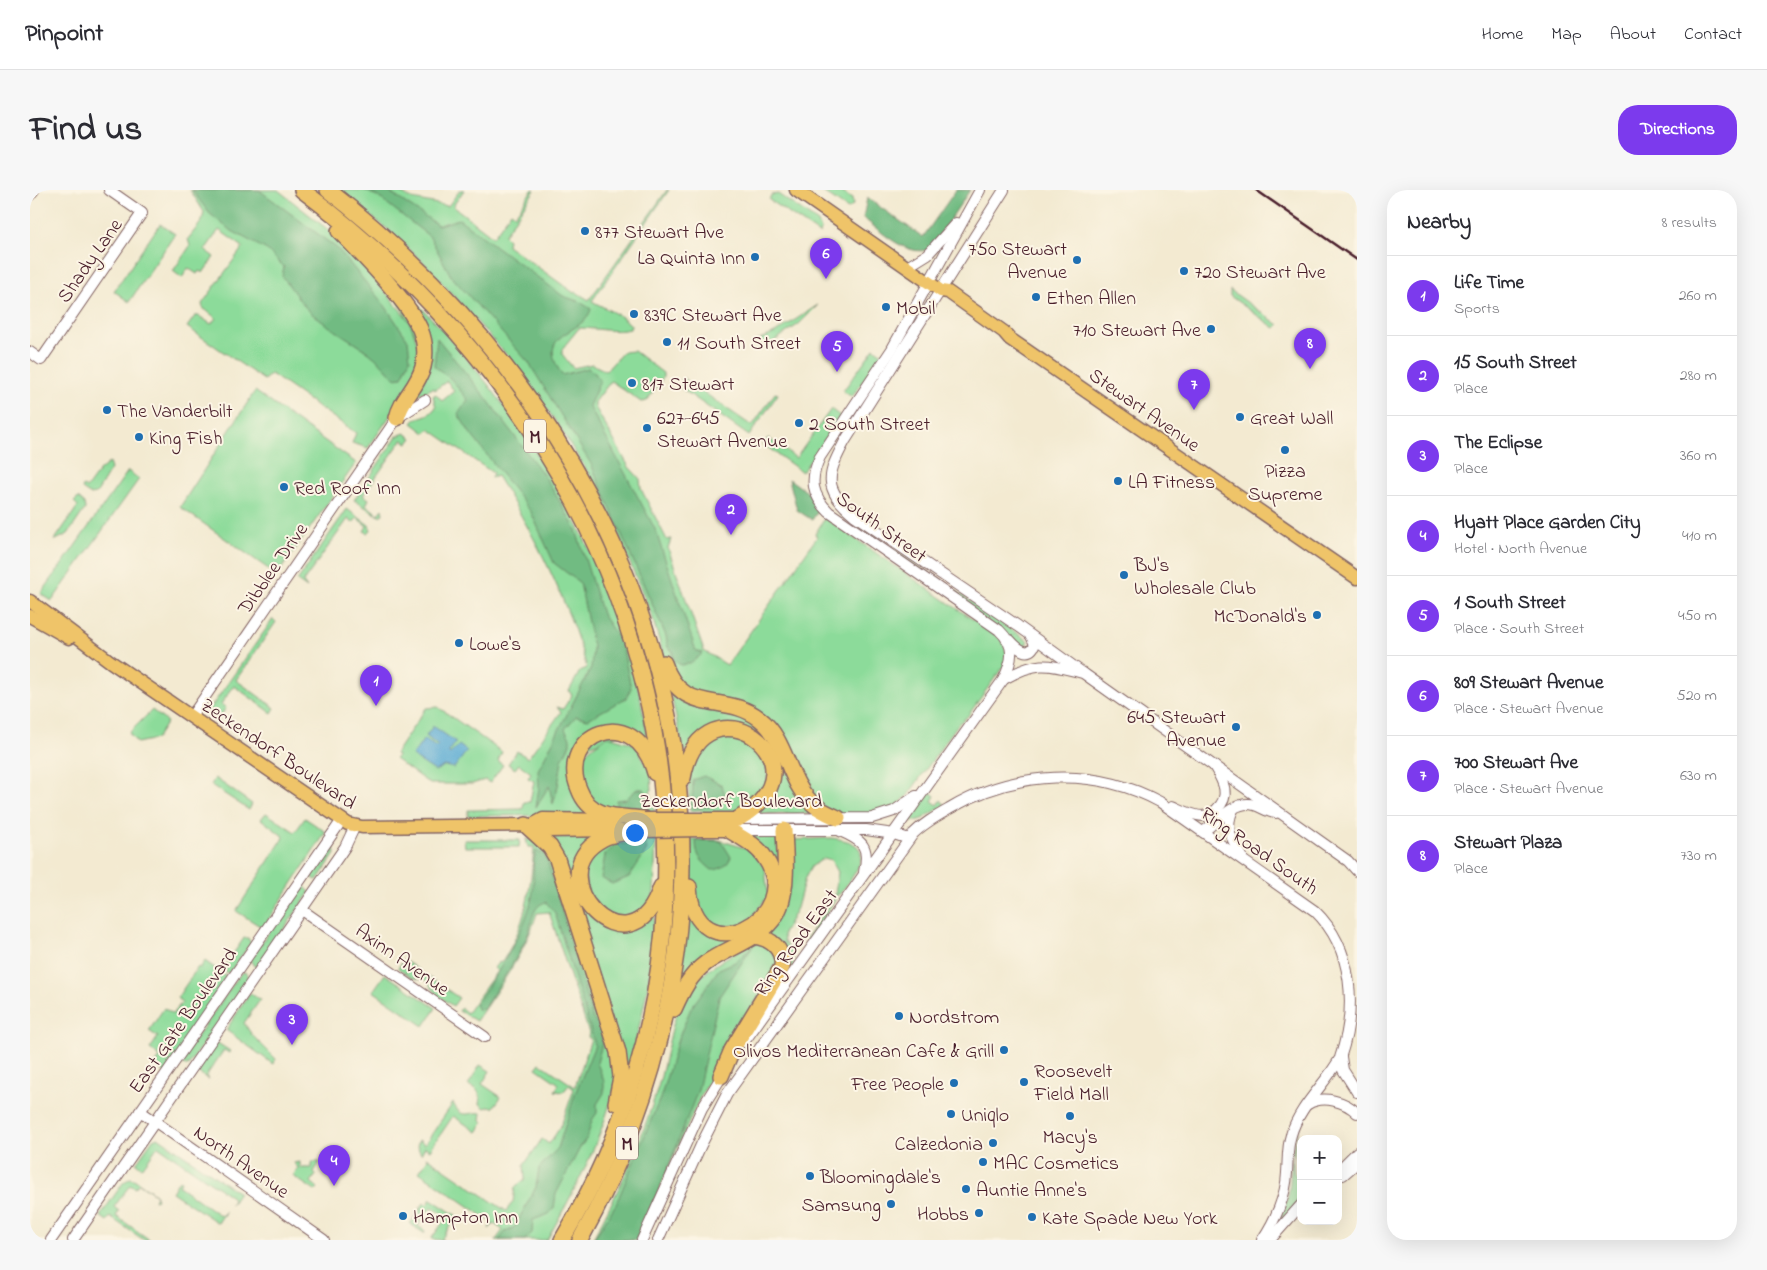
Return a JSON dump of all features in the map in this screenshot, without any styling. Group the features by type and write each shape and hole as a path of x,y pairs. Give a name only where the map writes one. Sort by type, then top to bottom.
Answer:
{"highway":[{"name":"M","path":"302,190 378,252 447,322 508,397 561,478 602,557 629,627 654,721 665,811 666,872 662,947 650,1015 635,1074 606,1154 562,1240"},
{"path":"302,190 377,272 419,327 425,348 423,368 416,384 401,405 397,418"},
{"name":"M","path":"328,190 372,226 432,283 480,337 519,386 551,431 592,501 616,549 645,623 666,702 680,797 683,850 677,953 661,1041 648,1087 627,1145 580,1240"},
{"path":"645,623 677,688 691,698 740,708 762,720 775,735 805,796 837,824"},
{"path":"680,797 686,760 698,741 710,733 721,729 746,732 758,740 767,751 773,767 773,778 765,799 734,824 768,862 773,878 773,894 767,910 757,921 743,930 732,933 718,932 708,928 696,917 690,904 683,850"},
{"path":"641,827 604,814 590,806 581,794 576,779 575,765 581,749 595,736 608,731 618,731 631,736 642,744 652,764 665,811"},
{"path":"529,825 555,855 619,1058 620,1089 606,1154"},
{"path":"641,827 602,839 586,855 580,869 579,882 588,905 599,917 613,923 627,924 637,921 648,914 654,907 666,872"},
{"path":"661,1041 680,997 692,977 706,963 754,936 771,922 782,901 784,830"},
{"path":"721,1076 732,1050 782,967 781,956 776,946 767,940 754,936"}],"main road":[{"name":"Stewart Avenue","path":"796,190 929,283 941,291 948,292 985,318 1010,339 1357,578"},
{"name":"Zeckendorf Boulevard","path":"30,601 111,662 342,820 354,826 529,825 543,819 641,827 734,824"},
{"name":"Zeckendorf Boulevard","path":"30,616 111,662"}],"street":[{"path":"30,195 34,190"},
{"name":"Shady Lane","path":"30,352 41,360 142,213 109,190"},
{"path":"814,472 820,457 892,349 980,190"},
{"name":"South Street","path":"1004,190 850,432 832,466 830,474 832,490 840,503 854,514 1030,634 1083,673"},
{"path":"907,267 928,254 967,211"},
{"name":"Dibblee Drive","path":"191,717 397,418 425,400"},
{"path":"814,472 824,467 830,474"},
{"name":"South Street","path":"814,472 813,489 824,507 999,630 1020,650 1027,652 1032,650 1035,644 1030,634"},
{"path":"824,507 824,502 829,499 840,503"},
{"path":"1003,680 1012,663 1012,652 1007,638"},
{"name":"Ring Road South","path":"1003,680 1023,668 1047,664 1083,673 1211,763 1356,869"},
{"name":"Ring Road East","path":"642,1240 702,1108 721,1076 1003,680"},
{"path":"1160,802 1199,815 1214,812 1221,804 1225,792 1222,780 1211,763"},
{"name":"Ring Road South","path":"1034,779 1098,780 1127,788 1160,802 1315,911 1332,930 1341,944 1350,968 1355,998 1351,1030 1341,1057 1308,1104 1291,1134 1286,1190 1270,1228 1262,1240"},
{"name":"Ring Road East","path":"658,1240 701,1145 727,1094 909,839 923,825 966,799 1004,785 1034,779"},
{"name":"Zeckendorf Boulevard","path":"734,824 784,830 884,816 903,806 925,789"},
{"path":"1203,832 1233,809 1245,804 1253,804 1271,813 1282,814"},
{"path":"1233,809 1228,831 1244,860"},
{"name":"East Gate Boulevard","path":"51,1240 342,820"},
{"name":"Zeckendorf Boulevard","path":"734,824 837,824 894,834 909,839"},
{"path":"837,824 864,846 866,859 862,878"},
{"name":"East Gate Boulevard","path":"73,1240 348,844 354,826"},
{"path":"302,876 318,887"},
{"name":"Axinn Avenue","path":"302,910 485,1037"},
{"path":"242,964 257,974"},
{"path":"1341,1057 1344,1070 1355,1088"},
{"path":"1308,1104 1316,1099 1327,1099 1349,1106 1357,1113"},
{"name":"North Avenue","path":"140,1111 324,1240"},
{"path":"1342,1167 1357,1152"},
{"path":"1342,1175 1357,1163"},
{"path":"1270,1240 1297,1210"}],"green space":[{"path":"190,190 278,190 336,236 363,264 410,322 420,351 410,387 368,448 352,443 356,433 271,374 264,380 187,327 195,316 199,316 211,324 216,318 203,308 202,304 243,247 219,230 205,250 214,257 203,273 199,271 197,274 188,268 182,278 173,271 190,246 188,239 202,221 204,212"},
{"path":"192,190 259,190 338,249 386,307 408,340 410,359 402,377 394,378 385,367 365,350 311,313 282,276 284,267 267,250 230,230 209,213"},
{"path":"336,190 395,190 412,199 448,206 460,190 464,190 453,206 493,237 511,212 515,215 532,190 535,190 504,235 508,239 507,245 574,293 576,292 589,300 667,190 669,190 592,301 622,317 631,325 630,329 579,328 562,349 562,354 573,368 592,364 606,371 623,352 634,351 663,373 663,377 647,401 641,402 611,381 595,402 595,407 629,467 640,479 641,489 667,540 671,539 668,548 704,651 727,665 817,537 815,534 825,518 1000,638 1005,647 1005,664 967,717 958,724 908,795 896,807 873,814 840,814 817,805 775,730 691,695 666,664 652,616 609,512 587,471 554,419 513,362 425,264 386,228"},
{"path":"364,190 386,190 438,225 459,219 563,296 580,302 591,309 587,318 557,341 553,350 555,360 562,375 588,368 595,373 600,381 589,406 655,529 696,651 703,653 691,663 681,665 673,660 673,651 668,648 666,636 591,464 529,363 451,276 430,237 380,198"},
{"path":"820,190 839,190 852,199 853,205 849,209 846,208"},
{"path":"956,190 970,190 930,249 921,251 903,247 863,218 867,198 923,237"},
{"path":"778,194 818,222 821,230 819,234 769,200 771,195"},
{"path":"160,224 175,234 129,302 114,291"},
{"path":"381,268 465,356 503,405 538,455 569,508 596,563 618,620 636,678 650,749 628,731 575,751 589,811 587,815 468,816 468,810 523,809 524,802 530,802 534,781 528,778 531,773 519,764 515,769 508,764 517,751 528,758 561,712 557,707 563,709 572,695 569,691 580,671 587,668 570,617 549,569 525,522 497,476 491,478 493,473 429,429 425,433 412,423 417,418 433,411 436,407 433,396 436,394 442,401 454,391 447,381 435,390 433,388 413,397 428,358"},
{"path":"1230,290 1279,325 1275,328 1230,296"},
{"path":"818,305 799,324 767,346 757,341 775,333"},
{"path":"437,338 487,399 545,477 576,530 602,614 622,644 631,688 626,698 588,719 576,716 565,729 570,738 570,744 562,760 553,804 549,786 536,807 539,787 538,770 591,668 593,647 580,583 554,563 531,512 470,433 458,414 468,400 451,379 434,366"},
{"path":"874,348 882,354 852,397 843,391"},
{"path":"683,378 752,426 775,393 778,394 749,436 678,386"},
{"path":"255,391 356,463 277,575 180,507"},
{"path":"831,409 841,417 802,472 763,444 768,438 796,458"},
{"path":"405,433 412,438 408,443 402,440 363,495 369,499 366,505 378,514 382,509 383,514 379,516 354,500 397,436"},
{"path":"109,463 111,469 96,494 91,495 82,489 83,486 87,488 100,470"},
{"path":"128,471 139,479 52,601 41,594"},
{"path":"789,479 810,494 818,511 812,520 797,510"},
{"path":"78,498 84,503 85,509 68,534 54,541 78,506 74,502"},
{"path":"347,509 369,525 371,530 368,533 364,531 367,526 357,518 353,523 348,519 303,582 307,588 297,581"},
{"path":"839,514 859,524 1028,641 1024,648"},
{"path":"273,619 276,622 236,680 275,708 272,713 234,686 221,704 226,708 219,718 209,710"},
{"path":"670,690 737,712 763,728 814,814 759,814 775,770 736,728 686,751 683,750"},
{"path":"438,707 502,752 498,761 503,765 490,783 485,780 472,784 430,784 395,759 398,756 395,754 426,708"},
{"path":"152,710 167,722 156,739 137,743 129,733"},
{"path":"723,733 747,738 766,758 768,784 737,814 703,815 702,810 690,811 688,777 692,756"},
{"path":"608,736 635,744 651,773 652,790 650,791 655,811 621,816 587,799 580,768 583,756"},
{"path":"704,776 722,785 725,795 715,807 692,808 693,780"},
{"path":"215,778 252,804 249,810 211,785"},
{"path":"637,789 644,789 648,795 649,810 617,807 616,800 626,799"},
{"path":"929,791 935,796 932,801 938,805 941,800 945,805 922,819 911,822 912,816"},
{"path":"266,813 295,832 305,818 326,832 263,928 236,911 284,837 261,819"},
{"path":"751,836 777,837 779,863 773,864"},
{"path":"550,837 594,837 579,859 592,916 606,929 652,915 654,917 654,937 649,978 626,1078"},
{"path":"622,837 656,839 654,893 650,906 619,921 591,906 583,868 595,849"},
{"path":"831,838 856,845 860,851 861,858 854,875 840,894 838,894 811,938 805,941 835,894 838,872 831,860 824,858 811,867 805,878 797,908 783,934 784,942 793,953 794,965 785,979 766,937 789,845 792,840"},
{"path":"526,839 535,840 551,857 618,1073 598,1138 569,1200 547,1240 496,1240 503,1230 494,1224 489,1229 492,1222 419,1172 428,1159 427,1157 506,1211 513,1202 515,1187 525,1179 524,1165 542,1139 549,1144 561,1126 574,1089 569,1085 563,1092 555,1091 559,1084 536,1068 540,1063 575,1087 591,1039 588,1037 589,1033 549,912 537,913 519,956 476,1021 459,1011 461,1008 467,1013 497,971 494,968 498,963 502,962 517,934 526,907 533,863 534,847 528,847"},
{"path":"691,839 719,840 747,847 765,868 768,896 745,926 711,926 692,900"},
{"path":"464,840 520,840 519,847 465,847"},
{"path":"696,840 721,841 731,857 728,863 721,868 712,870 700,857"},
{"path":"645,843 647,850 629,877 612,884 601,878 605,855 616,844"},
{"path":"330,847 334,847 335,854 318,879 315,880 310,874"},
{"path":"536,851 545,855 548,862 593,1019 602,1029 602,1044 597,1063 604,1081 604,1093 597,1104 597,1113 592,1120 587,1138 556,1194 554,1208 549,1214 533,1220 532,1233 525,1240 499,1240 506,1231 514,1228 536,1187 539,1168 558,1148 575,1094 595,1045 555,913 546,902 541,904 535,911 528,934 519,953 484,1008 478,1010 475,1005 492,981 523,925 532,897"},
{"path":"303,885 310,892 258,966 254,966 250,960 300,886"},
{"path":"687,917 691,917 731,937 734,944 683,982 683,948"},
{"path":"244,938 248,938 251,943 230,972 226,973 224,967"},
{"path":"752,943 766,944 779,962 700,1097 637,1240 592,1240 621,1184 645,1127 661,1077 673,1025 681,1002 686,993 708,970"},
{"path":"753,946 719,997 698,1090 663,1181 636,1240 593,1240 616,1204 661,1096 678,1039 691,1008 719,969 735,962"},
{"path":"404,960 459,998 453,1006 438,996 426,980 412,978 398,968"},
{"path":"205,961 230,979 166,1073 155,1065 160,1057 150,1049 158,1037 149,1031 164,1008 173,1014 182,1002 177,998 198,967 200,968"},
{"path":"245,972 250,979 188,1066 185,1066 181,1060 241,973"},
{"path":"385,974 436,1008 424,1026 373,991"},
{"path":"250,993 260,1000 244,1023 252,1035 276,1059 273,1064 226,1030"},
{"path":"216,1042 230,1051 229,1053 224,1050 206,1076 209,1080 196,1071"},
{"path":"480,1065 490,1071 482,1084 501,1097 493,1108 491,1106 485,1108 480,1104 478,1092 468,1085"},
{"path":"453,1103 462,1114 482,1113 481,1120 484,1122 477,1132 453,1116 430,1150 425,1147 421,1154 417,1146 419,1140 425,1144"},
{"path":"1298,1131 1293,1161 1294,1173 1297,1177 1297,1205 1279,1222 1289,1193 1293,1148"},
{"path":"158,1137 239,1193 231,1205 233,1198 158,1146 142,1168 136,1163 153,1139"},
{"path":"300,1162 300,1168 312,1168 312,1162 320,1162 314,1172 316,1175 311,1182 318,1188 315,1191 293,1176 298,1168 294,1163"},
{"path":"130,1178 134,1179 155,1194 139,1183 135,1188 130,1185 114,1207 119,1211 116,1216 150,1240 144,1240 110,1217 107,1221 100,1216 123,1183"},
{"path":"179,1180 181,1181 179,1186 221,1216 226,1211 218,1223 172,1192"},
{"path":"431,1199 457,1216 442,1238 443,1240 431,1239 447,1217 432,1207 426,1214 423,1212 419,1219 421,1221 418,1226 425,1231 424,1233 410,1224 424,1203 427,1205"}],"water":[{"path":"433,726 456,742 449,752 450,754 459,745 467,751 454,768 444,766 435,771 412,756 424,739 436,747 438,746 426,736"}],"railway":[{"path":"1256,190 1357,260"}],"place":[{"name":"877 Stewart Ave","path":"585,231"},
{"name":"La Quinta Inn","path":"755,257"},
{"name":"750 Stewart Avenue","path":"1077,260"},
{"name":"720 Stewart Ave","path":"1184,271"},
{"name":"809 Stewart Avenue","path":"826,279"},
{"name":"Ethen Allen","path":"1036,297"},
{"name":"Mobil","path":"886,307"},
{"name":"839C Stewart Ave","path":"634,314"},
{"name":"710 Stewart Ave","path":"1211,329"},
{"name":"11 South Street","path":"667,342"},
{"name":"Stewart Plaza","path":"1310,369"},
{"name":"1 South Street","path":"837,372"},
{"name":"817 Stewart","path":"632,383"},
{"name":"The Vanderbilt","path":"107,410"},
{"name":"700 Stewart Ave","path":"1194,410"},
{"name":"Great Wall","path":"1240,417"},
{"name":"2 South Street","path":"799,423"},
{"name":"627-645 Stewart Avenue","path":"647,428"},
{"name":"King Fish","path":"139,437"},
{"name":"Pizza Supreme","path":"1285,450"},
{"name":"LA Fitness","path":"1118,481"},
{"name":"Red Roof Inn","path":"284,487"},
{"name":"15 South Street","path":"731,535"},
{"name":"BJ's Wholesale Club","path":"1124,575"},
{"name":"McDonald's","path":"1317,615"},
{"name":"Lowe's","path":"459,643"},
{"name":"Life Time","path":"376,706"},
{"name":"645 Stewart Avenue","path":"1236,727"},
{"name":"Nordstrom","path":"899,1016"},
{"name":"The Eclipse","path":"292,1045"},
{"name":"Olivos Mediterranean Cafe & Grill","path":"1004,1050"},
{"name":"Roosevelt Field Mall","path":"1024,1082"},
{"name":"Free People","path":"954,1083"},
{"name":"Uniqlo","path":"951,1114"},
{"name":"Macy's","path":"1070,1116"},
{"name":"Calzedonia","path":"993,1143"},
{"name":"MAC Cosmetics","path":"983,1162"},
{"name":"Bloomingdale's","path":"810,1176"},
{"name":"Hyatt Place Garden City","path":"334,1186"},
{"name":"Auntie Anne's","path":"966,1189"},
{"name":"Samsung","path":"891,1204"},
{"name":"Hobbs","path":"979,1213"},
{"name":"Hampton Inn","path":"403,1216"},
{"name":"Kate Spade New York","path":"1032,1217"}]}
